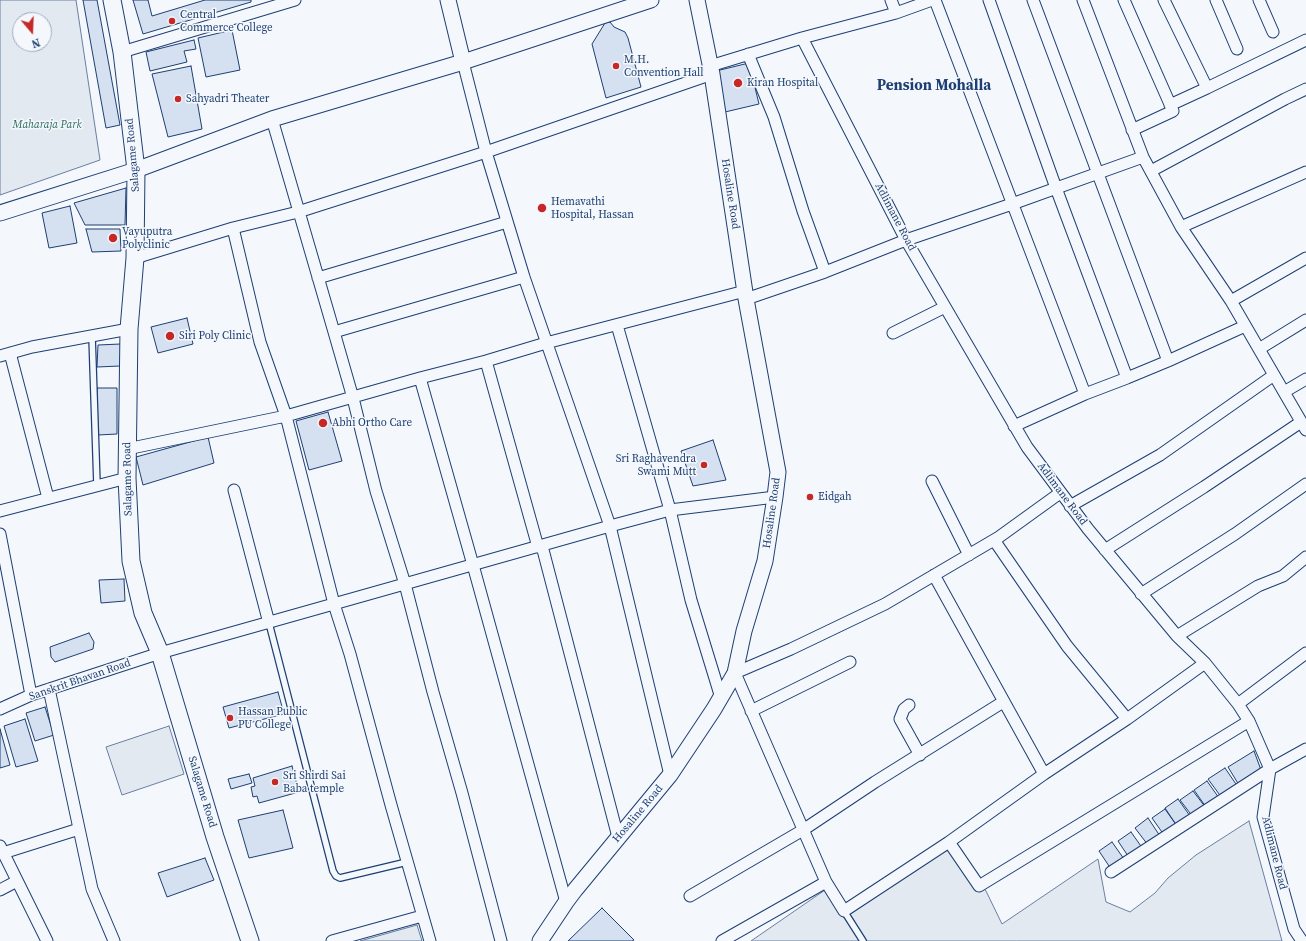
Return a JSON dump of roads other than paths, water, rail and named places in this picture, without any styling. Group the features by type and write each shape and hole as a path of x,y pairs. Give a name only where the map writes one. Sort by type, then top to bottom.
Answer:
{"main road":[{"name":"Salagame Road","path":"112,0 122,52 136,170 135,258 129,329 126,478 132,561 143,613 160,653 215,837 250,941"}],"street":[{"path":"122,52 295,0"},
{"path":"448,0 486,152 507,222 546,343 610,526 670,776"},
{"path":"0,213 136,170 272,119 463,62 651,0"},
{"name":"Hosaline Road","path":"540,941 566,902 618,837 670,776 721,698 734,673 744,631 765,561 778,472 745,295 711,70 697,0"},
{"path":"891,0 896,13"},
{"path":"135,258 233,228 298,212 486,152 711,70 748,54 896,13 934,0 1084,394"},
{"path":"989,0 1056,188 1127,378"},
{"path":"1033,0 1168,361"},
{"path":"1082,0 1143,157 1181,227 1231,301 1304,426 1105,550"},
{"path":"1124,0 1173,111 1132,130"},
{"path":"1164,0 1206,88"},
{"path":"1216,0 1237,49"},
{"path":"1259,0 1273,32"},
{"name":"Adlimane Road","path":"802,38 906,240 1027,447 1060,493 1105,550 1176,636 1205,663 1238,704 1249,721 1270,769 1263,817 1294,929 1302,941"},
{"path":"1170,105 1306,40"},
{"path":"748,54 774,117 803,211 825,272"},
{"path":"1151,171 1306,89"},
{"path":"272,119 353,398 376,491 405,584 432,692 462,793 501,941"},
{"path":"127,449 286,416 420,378 486,362 546,343 745,295 825,272 906,240 1143,157"},
{"path":"1181,227 1306,172"},
{"path":"318,278 507,222"},
{"path":"233,228 260,342 286,416 334,604 350,654 430,941"},
{"path":"1231,301 1306,258"},
{"path":"334,332 524,277"},
{"path":"893,333 945,307"},
{"path":"1258,349 1306,320"},
{"path":"617,325 670,510 691,600 721,698"},
{"path":"1014,426 1084,394 1168,361 1245,326"},
{"path":"48,498 5,354 32,347 129,329"},
{"path":"486,362 540,546 618,837"},
{"path":"1070,506 1160,455 1274,374"},
{"path":"420,378 566,902"},
{"path":"1284,392 1306,379"},
{"path":"0,511 126,478"},
{"path":"932,481 969,554"},
{"path":"1141,594 1235,534 1306,484"},
{"path":"234,490 269,623"},
{"path":"1060,493 994,540 884,604 791,649 734,673 826,882 844,911 949,842 1044,774 1126,720 1205,663"},
{"name":"Sanskrit Bhavan Road","path":"0,709 31,695 160,653 610,526 670,510 775,497"},
{"path":"0,534 31,695"},
{"path":"994,540 1067,646 1126,720"},
{"path":"1176,636 1258,586 1283,576 1306,558"},
{"path":"934,575 1044,774"},
{"path":"1238,704 1306,653"},
{"path":"751,711 850,662"},
{"path":"49,689 92,889 114,941"},
{"path":"690,896 803,830 875,782 1003,702"},
{"path":"909,705 904,709 900,719 920,755"},
{"path":"949,842 979,886 1249,721"},
{"path":"1111,872 1270,769 1306,748"},
{"path":"47,941 2,849 79,829"},
{"path":"0,890 17,881"},
{"path":"722,941 733,938 826,882"},
{"path":"332,941 422,916"}],"lane":[{"path":"92,336 97,485"},
{"path":"269,623 333,871 336,876 340,878 407,862"},
{"path":"844,911 863,941"}],"place":[{"name":"Central Commerce College","path":"172,21"},
{"name":"M.H. Convention Hall","path":"616,66"},
{"name":"Kiran Hospital","path":"738,83"},
{"name":"Sahyadri Theater","path":"178,99"},
{"name":"Hemavathi Hospital, Hassan","path":"542,208"},
{"name":"Vayuputra Polyclinic","path":"113,238"},
{"name":"Siri Poly Clinic","path":"170,336"},
{"name":"Abhi Ortho Care","path":"323,423"},
{"name":"Sri Raghavendra Swami Mutt","path":"704,465"},
{"name":"Eidgah","path":"810,497"},
{"name":"Hassan Public PU College","path":"230,718"},
{"name":"Sri Shirdi Sai Baba temple","path":"275,782"}],"district":[{"name":"Pension Mohalla","path":"934,86"}],"park label":[{"name":"Maharaja Park","path":"47,125"}]}
